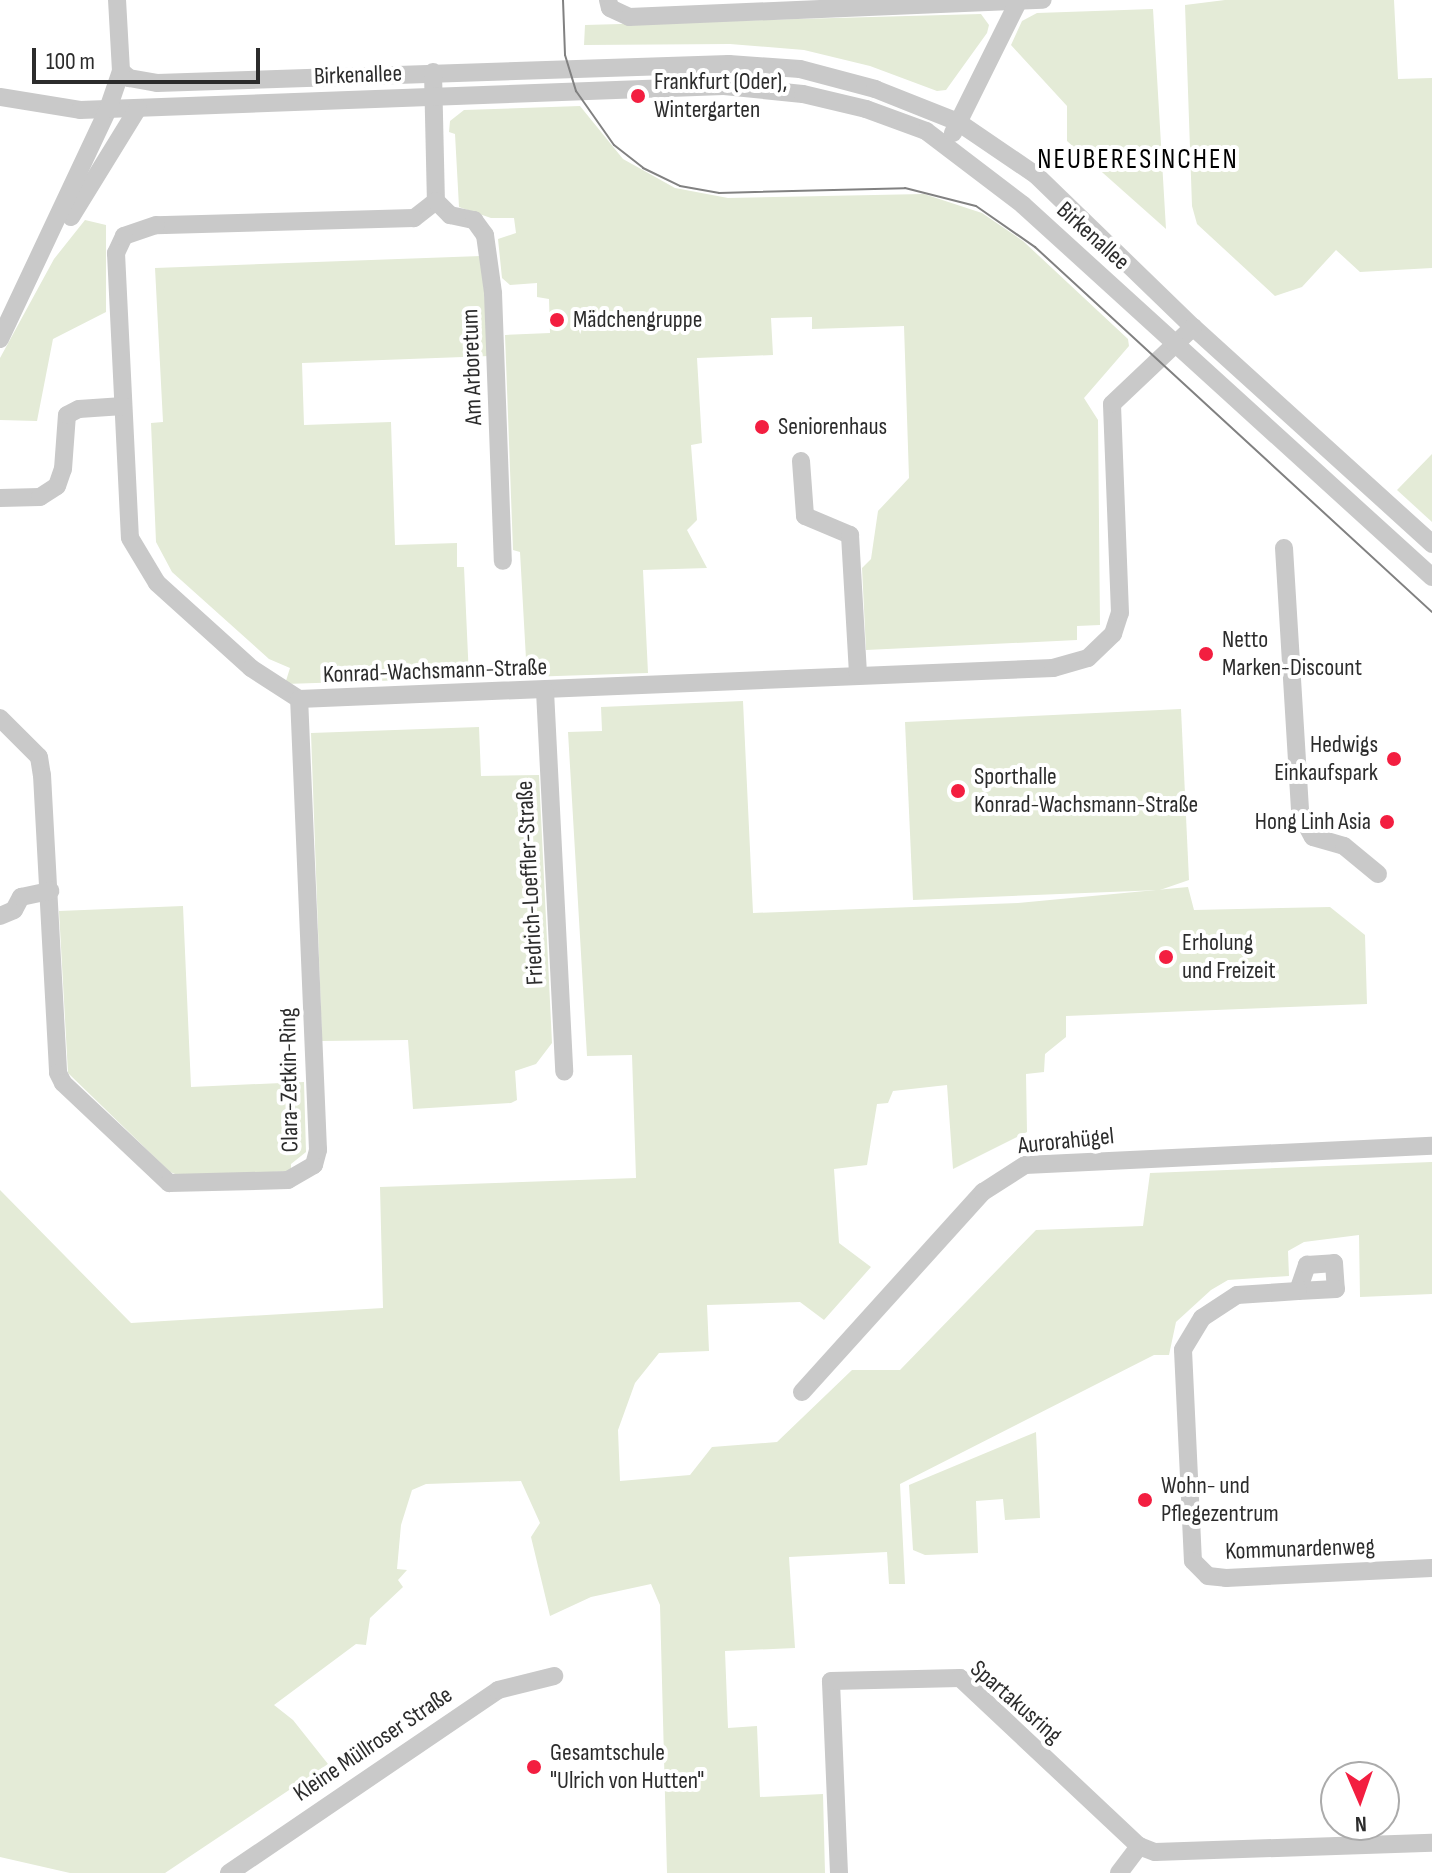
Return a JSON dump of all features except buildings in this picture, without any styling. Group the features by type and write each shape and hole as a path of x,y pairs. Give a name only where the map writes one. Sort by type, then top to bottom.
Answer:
{"street":[{"path":"0,339 108,109 121,71 117,0"},
{"path":"608,0 610,8 629,17 1043,0"},
{"path":"946,146 1019,1"},
{"name":"Birkenallee","path":"121,71 129,78 157,83 729,64 800,69 875,89 958,122 1036,175 1193,327 1432,544"},
{"path":"433,72 436,201"},
{"name":"Birkenallee","path":"0,97 80,110 661,86 772,91 866,109 926,131 1023,205 1432,577"},
{"path":"18,305 138,108"},
{"name":"Konrad-Wachsmann-Straße","path":"436,201 414,218 156,225 124,236 116,253 130,538 157,583 251,668 299,699 1053,668 1088,658 1113,634 1120,613 1112,404 1193,327"},
{"name":"Am Arboretum","path":"436,201 450,215 474,220 485,235 493,293 503,561"},
{"path":"0,498 40,497 57,486 63,469 67,415 79,409 123,406"},
{"path":"801,461 805,516 850,535 858,674"},
{"path":"1284,548 1300,813 1313,837 1344,846 1378,874"},
{"name":"Friedrich-Loeffler-Straße","path":"545,691 564,1072"},
{"name":"Clara-Zetkin-Ring","path":"0,718 39,757 50,891 58,1073 71,1093 169,1183 300,1177 314,1165 318,1150 299,699"},
{"path":"0,916 14,910 21,897 50,891"},
{"name":"Aurorahügel","path":"802,1392 851,1335 1008,1172 1058,1161 1432,1146"},
{"name":"Kommunardenweg","path":"1298,1291 1227,1300 1202,1318 1183,1350 1193,1561 1208,1576 1226,1578 1432,1568"},
{"name":"Kleine Müllroser Straße","path":"229,1873 498,1690 554,1676"},
{"name":"Spartakusring","path":"839,1873 831,1681 960,1678 1139,1846"},
{"path":"1119,1873 1139,1846 1155,1852 1432,1843"}],"green space":[{"path":"1225,0 1394,0 1398,79 1432,78 1432,268 1360,272 1336,250 1302,287 1275,296 1197,224 1192,206 1185,5"},
{"path":"1153,9 1166,229 1067,141 1067,106 1011,45 1022,21 1037,13"},
{"path":"981,14 989,25 987,33 946,90 937,91 870,66 804,50 730,44 584,45 585,25"},
{"path":"580,106 623,159 675,188 728,198 924,194 982,213 1023,241 1128,339 1129,346 1084,398 1098,420 1100,625 1077,626 1077,640 866,650 862,568 871,559 878,511 909,478 904,326 812,329 812,317 771,318 773,355 697,358 702,443 691,445 697,520 687,530 707,568 643,570 648,673 527,677 520,552 513,550 505,335 550,333 549,299 537,297 537,283 510,285 502,278 498,239 516,233 514,218 491,218 459,207 455,134 449,132 450,121 464,110"},
{"path":"85,220 106,225 106,312 53,339 37,421 0,420 0,358 54,259"},
{"path":"481,256 490,356 302,363 304,425 391,422 395,545 457,543 457,567 464,567 469,678 285,684 290,668 269,659 172,572 156,542 151,423 163,422 155,268"},
{"path":"1432,454 1432,522 1397,490"},
{"path":"743,701 753,913 1018,903 1188,887 1194,910 1330,907 1365,935 1367,1004 1066,1016 1066,1037 1045,1054 1044,1072 1026,1074 1027,1132 953,1169 947,1085 893,1091 888,1103 877,1104 867,1165 834,1169 839,1243 871,1267 824,1320 800,1302 707,1305 709,1351 659,1353 635,1383 618,1430 620,1481 690,1475 712,1447 777,1442 852,1370 900,1370 1036,1230 1143,1226 1150,1173 1432,1162 1432,1294 1360,1297 1359,1235 1304,1242 1288,1251 1289,1276 1228,1280 1211,1290 1176,1322 1169,1355 1154,1355 900,1484 905,1584 889,1584 887,1552 789,1557 795,1648 725,1651 728,1728 757,1726 760,1797 823,1794 825,1873 667,1873 660,1605 651,1584 591,1597 550,1616 531,1537 540,1523 521,1481 426,1484 412,1490 401,1525 397,1569 407,1570 398,1580 403,1587 370,1618 366,1645 356,1644 274,1705 293,1720 328,1764 165,1873 70,1873 0,1857 0,1190 131,1323 383,1308 380,1187 636,1178 632,1055 587,1056 568,732 602,731 601,707"},
{"path":"1181,709 1189,880 1160,890 913,900 905,722"},
{"path":"479,727 481,776 539,775 552,1043 536,1064 515,1071 517,1100 511,1103 413,1109 408,1040 322,1041 311,733"},
{"path":"183,906 191,1087 304,1082 306,1152 291,1164 291,1171 183,1177 170,1172 68,1073 59,911"},
{"path":"1036,1432 1040,1518 1005,1520 1003,1499 976,1501 978,1553 925,1555 913,1550 909,1485"}],"tram line":[{"path":"563,0 565,55 576,91 614,145 643,168 680,186 719,193 905,188 976,206 1035,247 1432,612"}],"place":[{"name":"Frankfurt (Oder), Wintergarten","path":"638,96"},
{"name":"Mädchengruppe","path":"557,320"},
{"name":"Seniorenhaus","path":"762,427"},
{"name":"Netto Marken-Discount","path":"1206,654"},
{"name":"Hedwigs Einkaufspark","path":"1394,759"},
{"name":"Sporthalle Konrad-Wachsmann-Straße","path":"958,791"},
{"name":"Hong Linh Asia","path":"1387,822"},
{"name":"Erholung und Freizeit","path":"1166,957"},
{"name":"Wohn- und Pflegezentrum","path":"1145,1500"},
{"name":"Gesamtschule \"Ulrich von Hutten\"","path":"534,1767"}],"district":[{"name":"NEUBERESINCHEN","path":"1138,160"}]}
